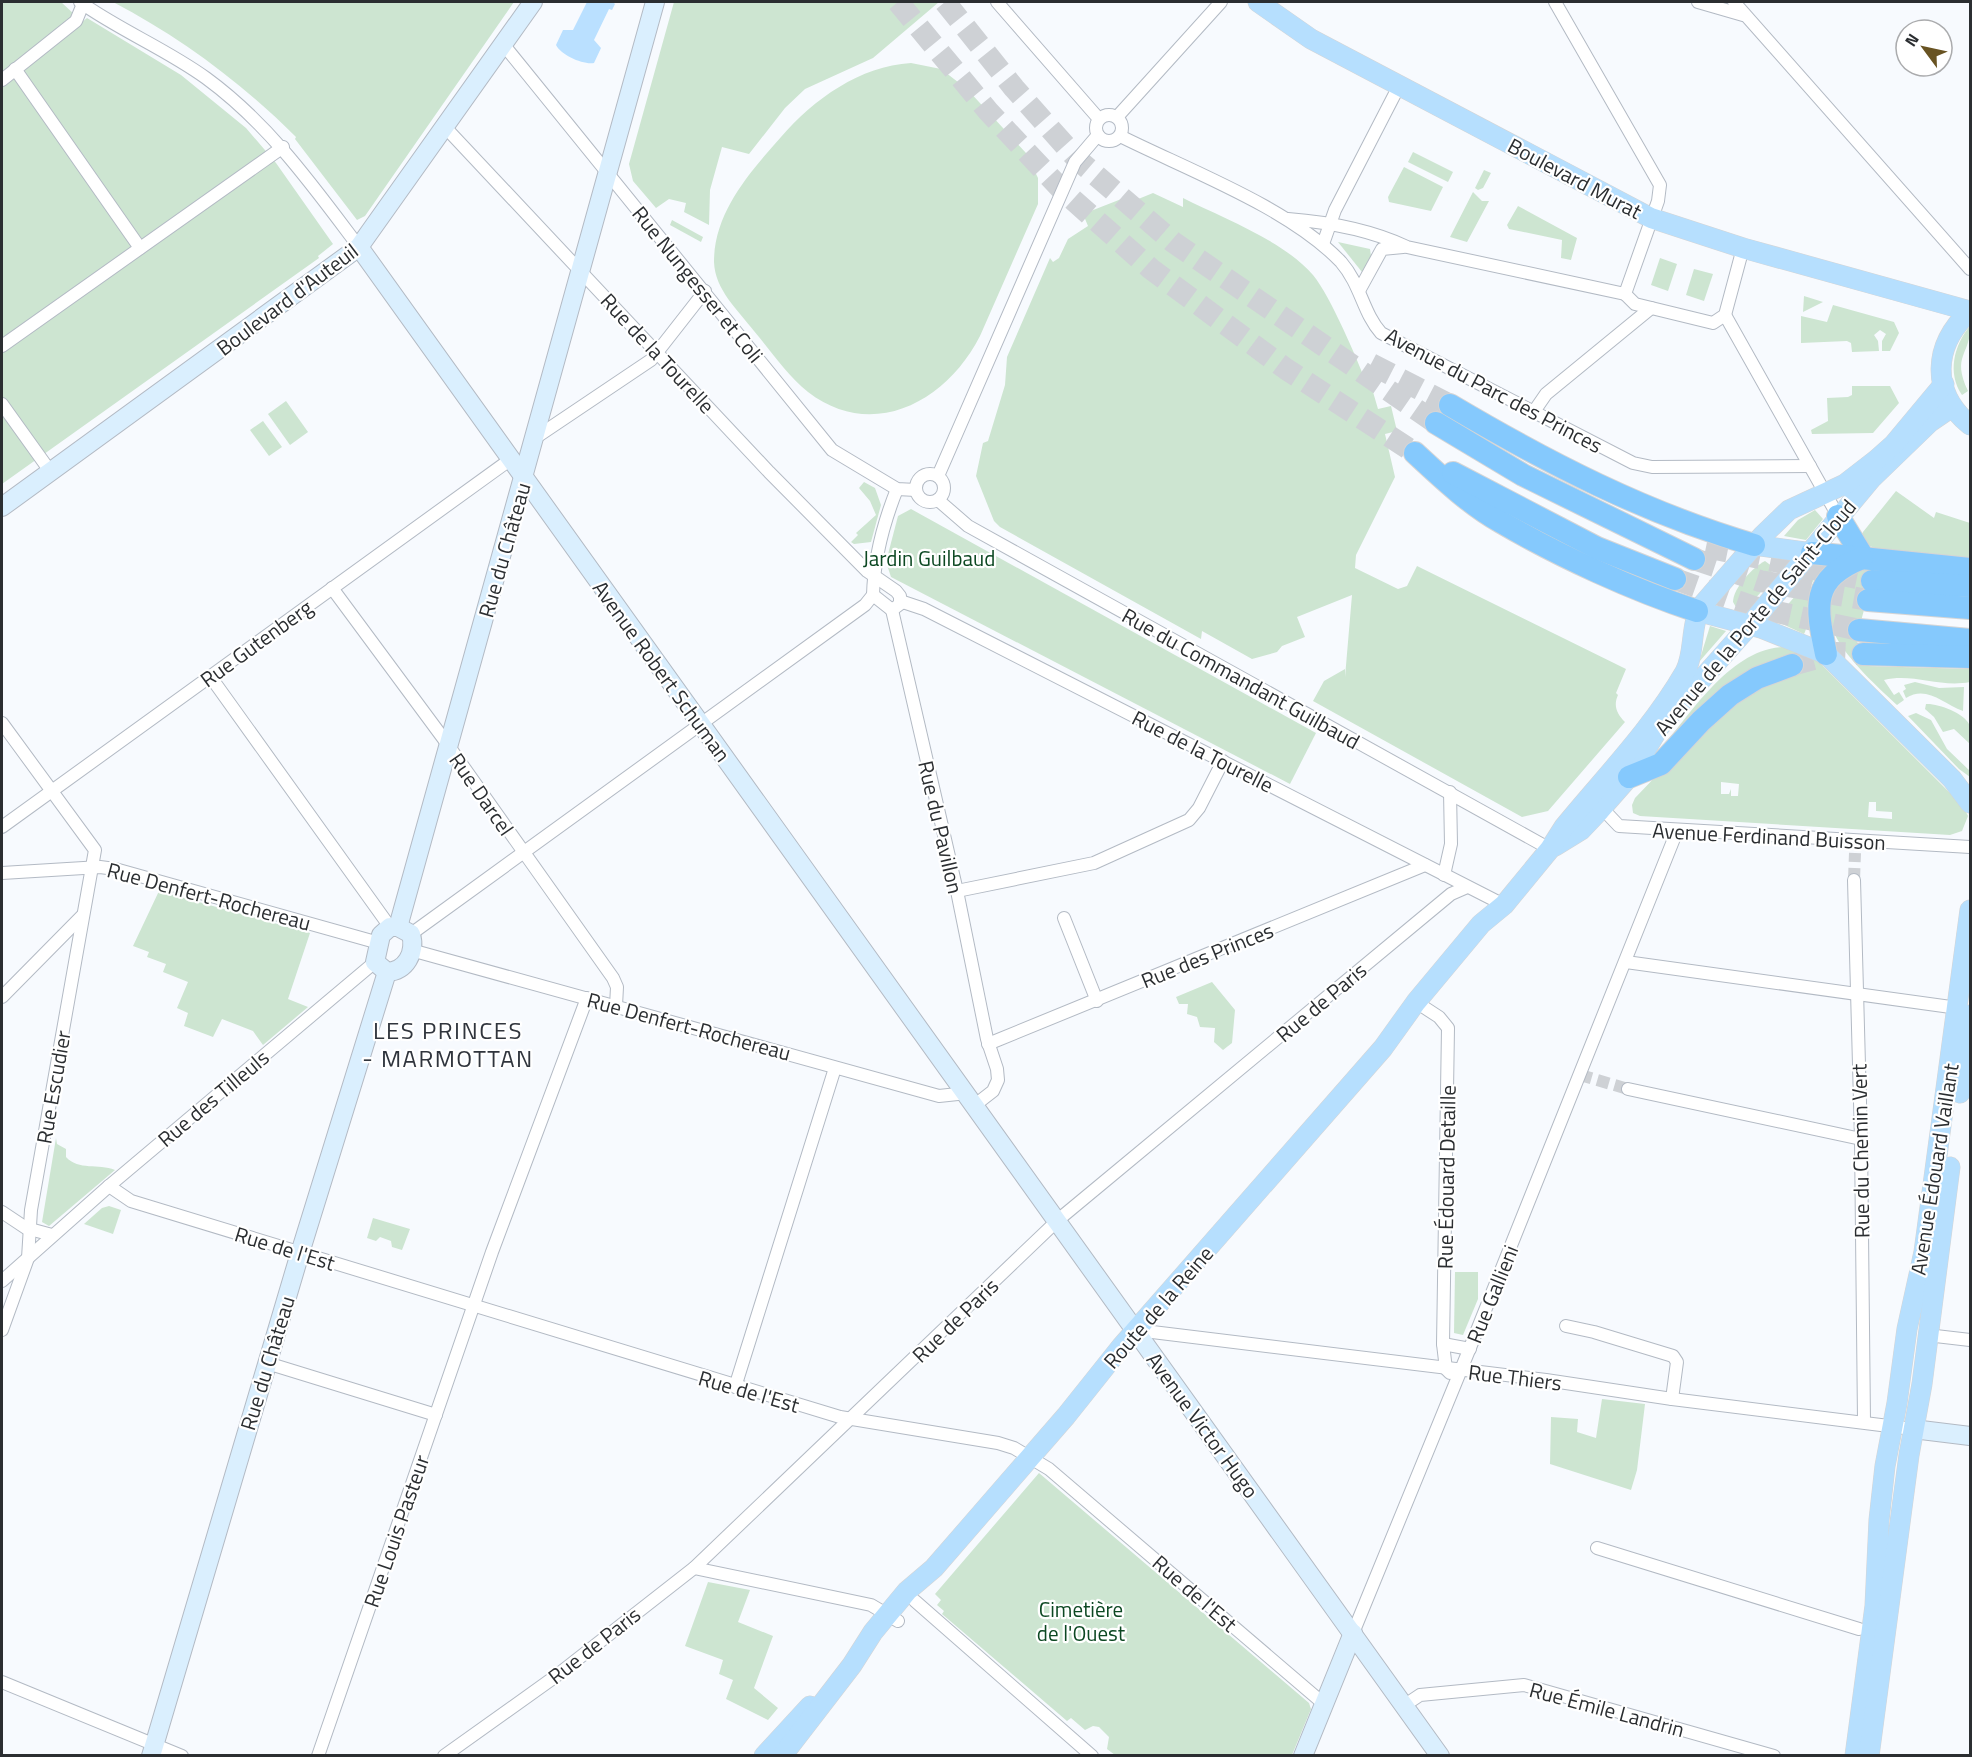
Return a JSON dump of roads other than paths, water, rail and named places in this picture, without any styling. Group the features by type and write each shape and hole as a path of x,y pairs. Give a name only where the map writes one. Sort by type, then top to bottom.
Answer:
{"highway":[{"path":"1450,405 1534,454 1622,498 1684,524 1754,545"},
{"path":"1436,423 1523,475 1610,518 1700,553"},
{"path":"1675,579 1597,548 1414,453 1449,484 1499,521 1638,589 1697,611"},
{"path":"1838,516 1863,557"},
{"path":"1812,553 1971,569"},
{"path":"1826,654 1818,601 1826,581 1841,566 1863,557"},
{"path":"1971,586 1870,590 1971,608"},
{"path":"1858,630 1971,640"},
{"path":"1863,654 1971,657"},
{"path":"1629,777 1661,764 1730,695 1757,678 1792,665"}],"main road":[{"name":"Boulevard Murat","path":"1258,2 1311,39 1651,218 1743,248 1970,311"},
{"name":"Boulevard Murat","path":"1917,298 1954,326"},
{"path":"1970,311 1954,326 1942,356 1944,384 1952,407 1971,425"},
{"name":"Avenue de la Porte de Saint-Cloud","path":"1550,849 1564,827 1671,696 1691,661 1697,611 1754,545 1789,510 1845,483 1894,444 1944,384"},
{"name":"Avenue de la Porte de Saint-Cloud","path":"1550,849 1574,835 1629,777 1660,726 1812,553 1838,516 1871,479 1930,422 1952,407"},
{"path":"1754,545 1812,553"},
{"path":"1697,611 1788,637 1826,654 1961,781 1971,803"},
{"name":"Route de la Reine","path":"893,1617 906,1591 934,1568 1136,1330 1421,1005 1481,924 1504,905 1550,849"},
{"name":"Avenue Édouard Vaillant","path":"1869,1755 1913,1429 1922,1384 1964,1012 1971,910"},
{"name":"Avenue Édouard Vaillant","path":"1855,1755 1865,1634 1875,1606 1879,1520 1885,1466 1894,1426 1907,1329 1924,1254 1964,1012"},
{"name":"Route de la Reine","path":"778,1754 800,1714 833,1687 893,1617 915,1601 934,1568"}],"street":[{"name":"Boulevard d'Auteuil","path":"2,507 359,247 533,2"},
{"name":"Rue du Château","path":"403,934 449,747 655,2"},
{"path":"998,2 1100,118"},
{"path":"1117,117 1221,2"},
{"path":"1555,2 1660,185 1626,294"},
{"path":"1698,2 1744,16"},
{"path":"1734,2 1744,16 1971,269"},
{"path":"2,80 76,21 82,3 204,77 232,99 283,147 359,247"},
{"name":"Rue Nungesser et Coli","path":"503,44 832,450 897,489 916,490"},
{"path":"15,69 140,248"},
{"path":"1323,244 1328,224 1399,86"},
{"path":"1106,114 1117,117 1123,128 1120,136 1109,141 1098,135 1096,125 1100,118 1106,114"},
{"name":"Rue de la Tourelle","path":"444,127 769,472 874,577 896,591 896,605 924,609 1504,905"},
{"path":"938,476 1075,162 1098,135"},
{"name":"Avenue du Parc des Princes","path":"1120,136 1288,219 1323,244 1352,276 1360,289 1374,326 1393,340 1633,463 1652,467 1810,466"},
{"path":"2,346 283,147"},
{"path":"1288,219 1328,224 1390,239 1407,246 1626,294 1635,304 1713,323 1725,315 1743,248"},
{"path":"1360,289 1382,249 1407,246"},
{"name":"Avenue Robert Schuman","path":"359,247 971,1099"},
{"path":"535,438 658,353 705,291"},
{"path":"1535,411 1546,394 1651,308"},
{"path":"1725,315 1838,516"},
{"path":"2,404 50,471"},
{"name":"Rue Gutenberg","path":"2,826 511,459"},
{"path":"916,490 918,481 925,475 938,476"},
{"path":"938,476 944,488 938,500"},
{"path":"379,943 385,930 403,934 524,853 865,605 873,595 876,555 897,489"},
{"name":"Rue du Commandant Guilbaud","path":"916,490 924,501 938,500 968,526 1550,849"},
{"name":"Rue Darcel","path":"332,588 449,747 613,978 617,987 616,1006"},
{"path":"873,595 896,605"},
{"name":"Rue du Pavillon","path":"896,605 988,1044 998,1080 993,1091 971,1099"},
{"path":"210,676 403,934 402,968 381,967"},
{"name":"Rue Escudier","path":"2,723 94,850 31,1210 28,1258 6,1302 2,1330"},
{"path":"957,891 1094,863 1189,820 1199,808 1223,761"},
{"path":"1600,810 1598,803 1602,783"},
{"path":"1444,876 1452,844 1450,792"},
{"name":"Avenue Ferdinand Buisson","path":"1600,810 1619,826 1856,847 1971,847"},
{"name":"Rue Gallieni","path":"1303,1755 1470,1349 1677,831"},
{"name":"Rue des Princes","path":"988,1044 1425,865"},
{"name":"Rue Denfert-Rochereau","path":"2,873 91,867 115,869 379,943"},
{"name":"Rue du Chemin Vert","path":"1854,880 1861,1139 1864,1422"},
{"name":"Rue de Paris","path":"444,1755 556,1676 694,1568 852,1420 1058,1220 1451,894 1467,887"},
{"path":"2,997 83,915"},
{"path":"1064,918 1097,1000"},
{"name":"Rue Denfert-Rochereau","path":"403,934 587,998 939,1096 971,1099"},
{"name":"Rue du Château","path":"153,1750 300,1253 381,967 379,943"},
{"path":"54,945 67,947 76,952"},
{"path":"1626,962 1856,993 1964,1012"},
{"name":"Rue des Tilleuls","path":"2,1281 52,1234 109,1186 381,967"},
{"name":"Rue Louis Pasteur","path":"318,1755 492,1252 587,998"},
{"name":"Rue Édouard Detaille","path":"1421,1005 1443,1020 1448,1028 1443,1344 1446,1369"},
{"path":"735,1387 835,1068"},
{"path":"1628,1089 1861,1139"},
{"name":"Avenue Victor Hugo","path":"971,1099 1440,1755"},
{"name":"Rue de l'Est","path":"109,1186 123,1198 735,1387 852,1420 998,1443 1031,1456 1324,1704"},
{"path":"2,1212 30,1230 52,1234"},
{"path":"1566,1326 1673,1356 1677,1362 1672,1399"},
{"name":"Rue Thiers","path":"1136,1330 1446,1369"},
{"path":"1927,1335 1971,1340"},
{"path":"1443,1344 1470,1349"},
{"path":"267,1363 436,1415"},
{"path":"1446,1369 1459,1376"},
{"name":"Rue Thiers","path":"1459,1376 1894,1426"},
{"path":"1894,1426 1971,1436"},
{"path":"1597,1548 1865,1634"},
{"path":"694,1568 871,1605 893,1617"},
{"path":"915,1601 1092,1755"},
{"path":"2,1682 153,1750 182,1755"},
{"name":"Rue Émile Landrin","path":"1405,1705 1420,1695 1524,1685 1774,1755"}],"water":[{"path":"587,2 613,2 615,4 612,10 609,9 594,40 601,48 594,63 573,58 562,52 556,45 563,30 573,30"}],"tunnel":[{"path":"898,2 988,111 1063,191 1151,269 1286,369 1415,453"},
{"path":"945,2 1014,88 1077,159 1173,242 1436,423"},
{"path":"1371,364 1450,405"},
{"path":"1706,547 1872,581"},
{"path":"1694,559 1760,581 1868,600"},
{"path":"1675,579 1754,607 1859,630"},
{"path":"1792,665 1836,653 1863,654"},
{"path":"1854,880 1855,853"},
{"path":"1580,1075 1628,1089"}],"district":[{"name":"LES PRINCES - MARMOTTAN","path":"448,1044"}],"park label":[{"name":"Jardin Guilbaud","path":"929,558"},
{"name":"Cimetière de l'Ouest","path":"1081,1621"}]}
